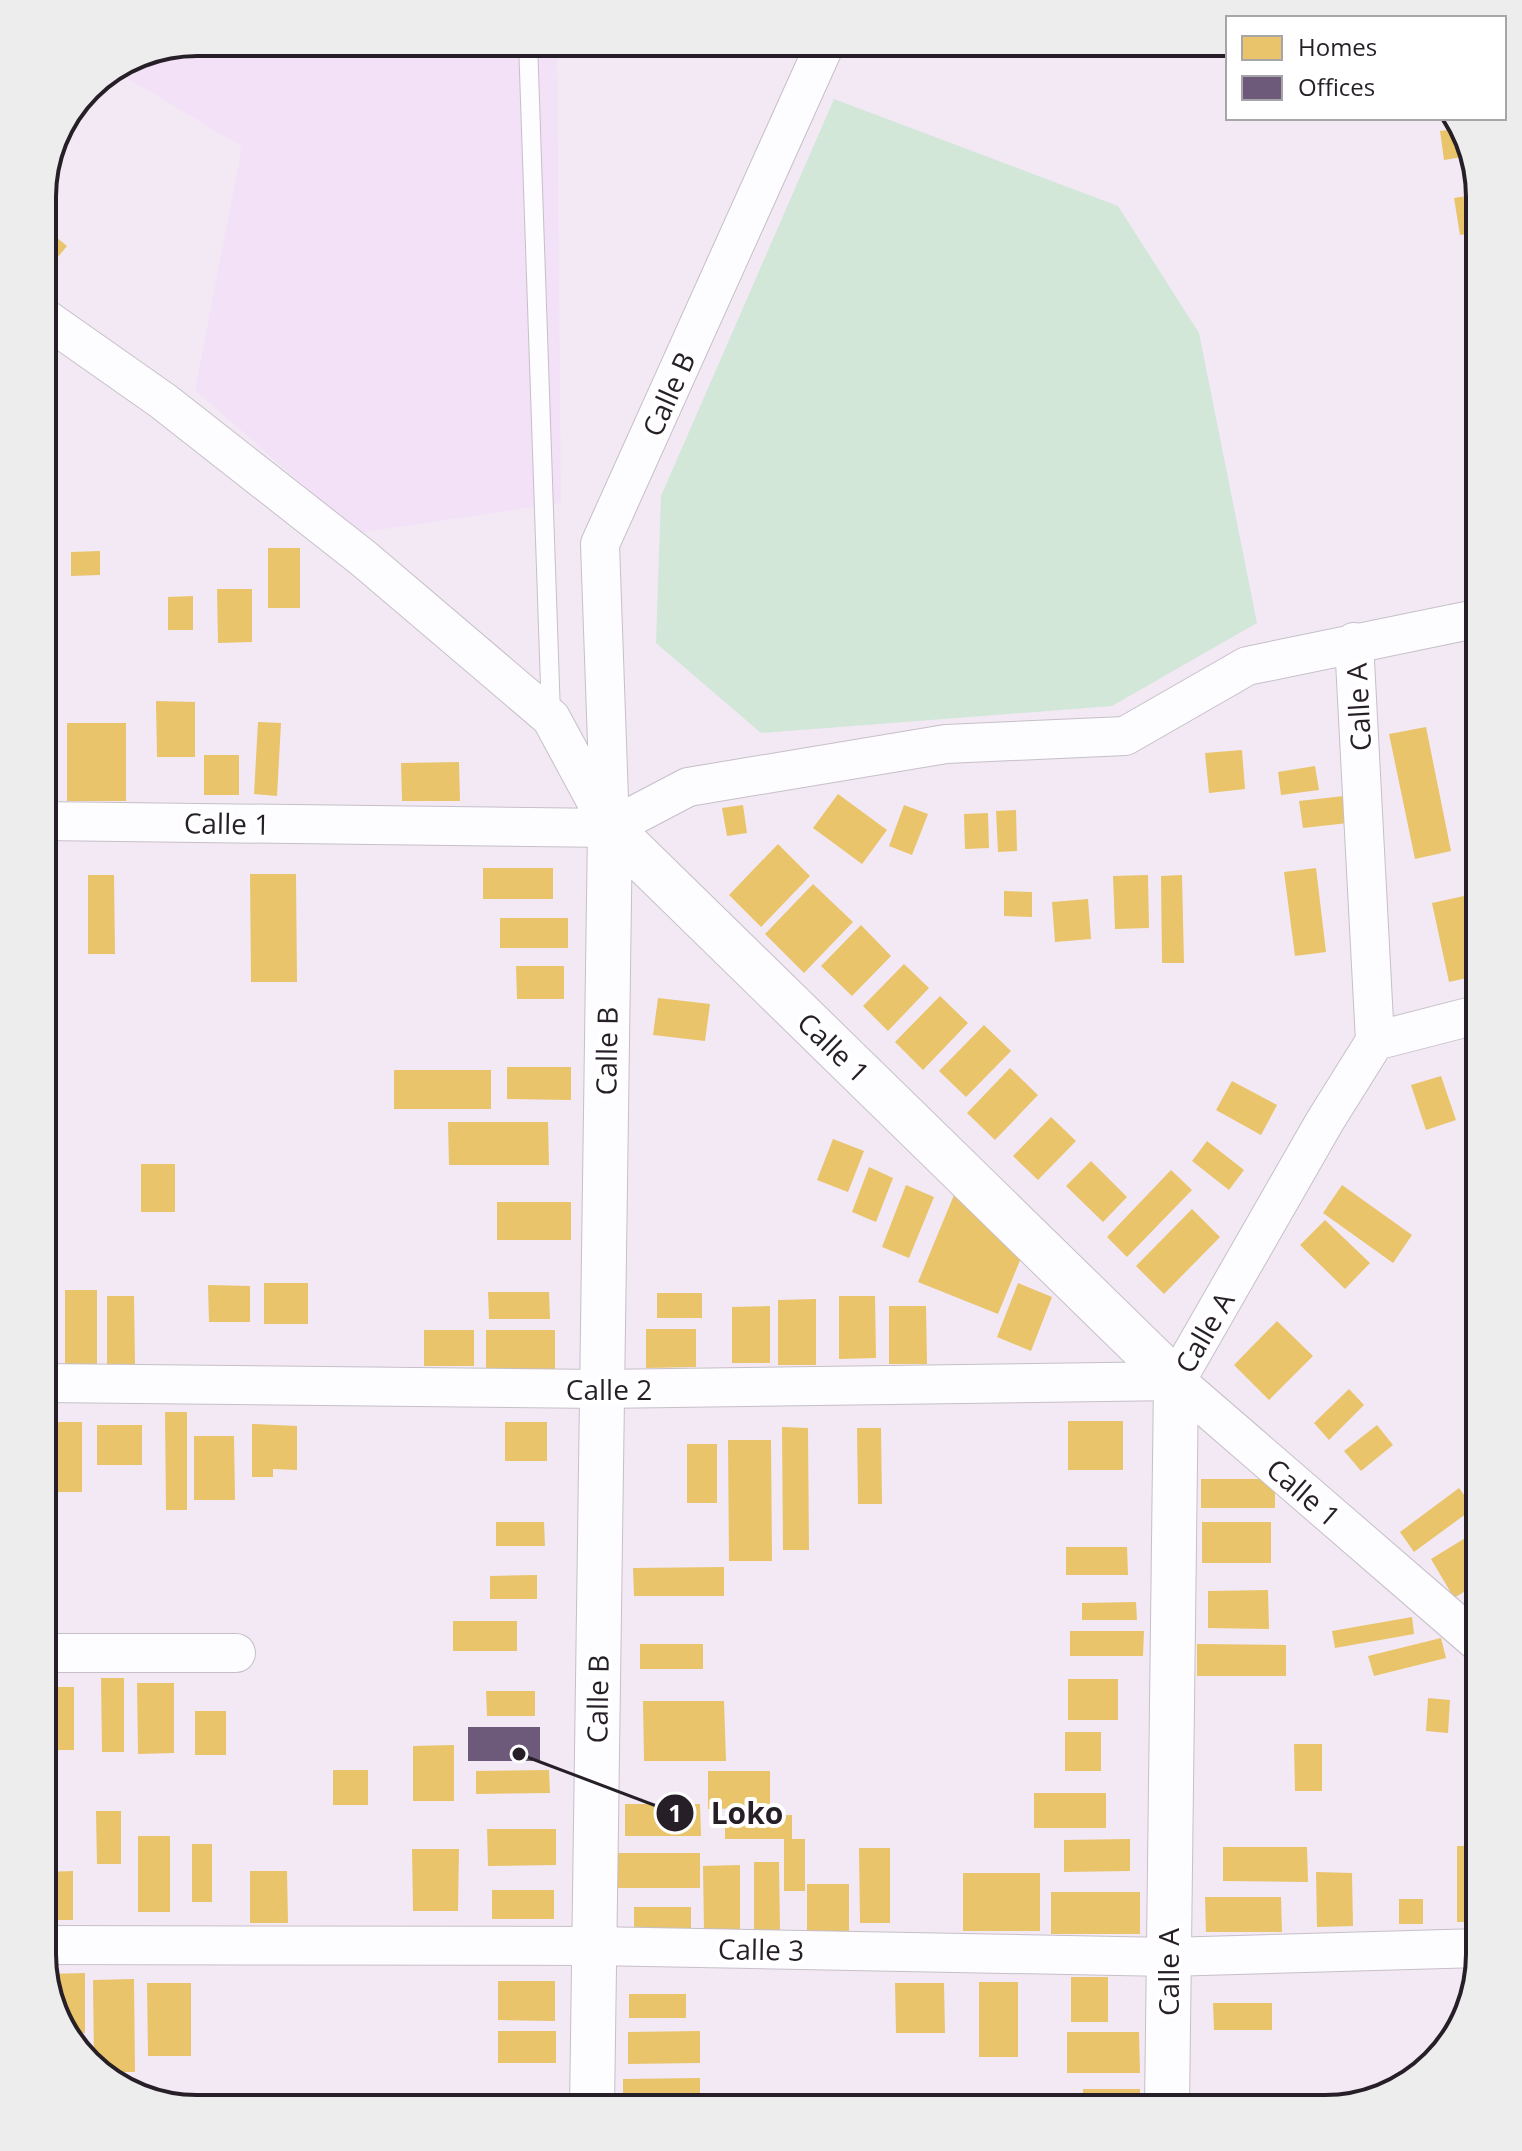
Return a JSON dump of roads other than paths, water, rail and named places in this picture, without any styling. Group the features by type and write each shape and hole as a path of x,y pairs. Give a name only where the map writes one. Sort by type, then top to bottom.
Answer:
{"street":[{"name":"Calle B","path":"592,2095 610,828 600,544 820,56"},
{"path":"56,326 163,401 350,548 551,718 610,828 688,787 946,744 1125,736 1247,666 1466,621"},
{"name":"Calle A","path":"1167,2095 1176,1381 1325,1121 1375,1041 1354,642"},
{"name":"Calle 1","path":"56,821 610,828 1176,1381 1466,1632"},
{"path":"1375,1041 1466,1018"},
{"name":"Calle 2","path":"56,1383 600,1389 1176,1381"},
{"path":"56,1653 236,1653"},
{"name":"Calle 3","path":"56,1945 594,1946 1168,1957 1466,1948"}],"lane":[{"path":"528,56 551,718"}],"place":[{"name":"Loko","path":"519,1754"}]}
